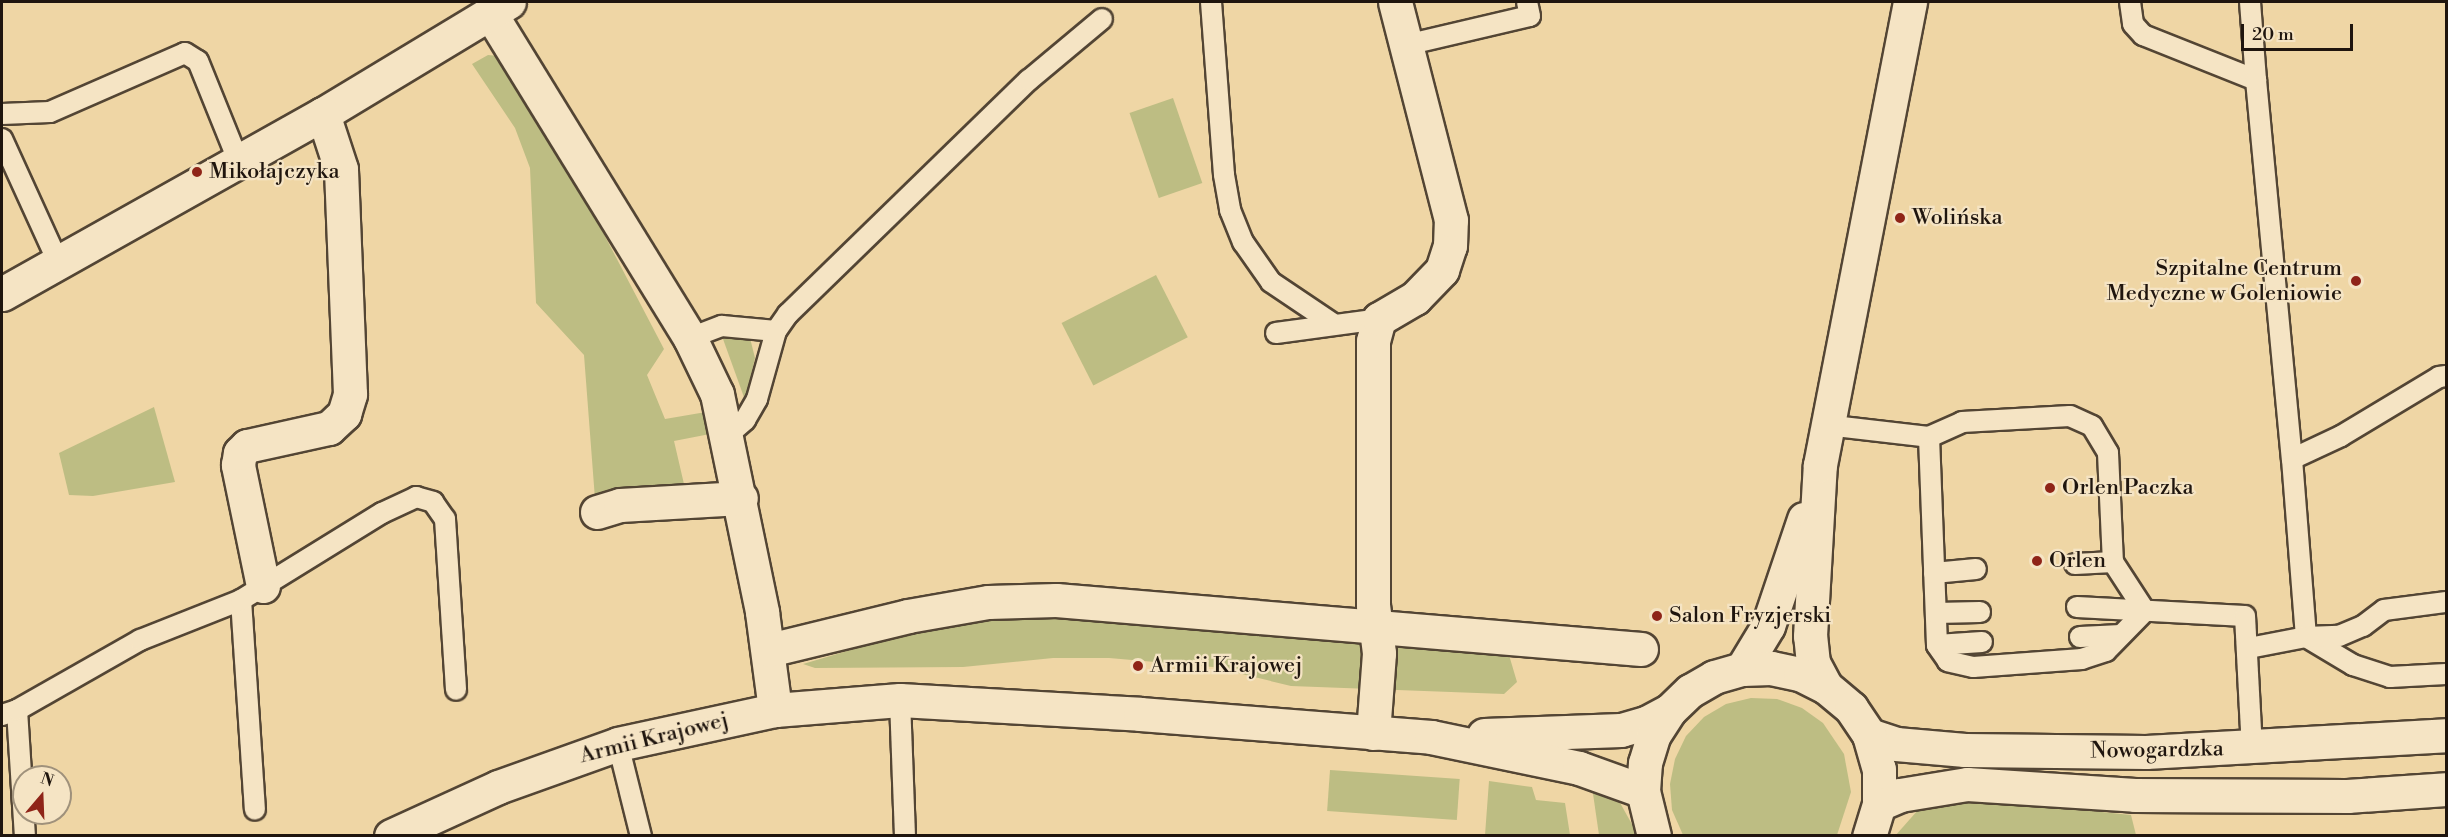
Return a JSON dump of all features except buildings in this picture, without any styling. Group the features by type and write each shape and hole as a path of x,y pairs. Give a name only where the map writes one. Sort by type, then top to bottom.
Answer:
{"street":[{"path":"1373,733 1379,653 1376,626 1371,359 1379,320 1422,291 1442,270 1450,246 1450,220 1395,2"},
{"path":"1826,687 1813,663 1810,636 1820,465 1910,2"},
{"path":"2,294 323,114 494,5 690,338 717,394 741,498 769,650 775,710"},
{"path":"252,593 237,465 240,453 247,446 316,432 338,420 348,405 350,387 342,192 338,158 323,114"},
{"path":"1742,669 1768,626 1820,465"},
{"path":"597,512 620,505 741,498"},
{"path":"769,650 908,616 988,602 1056,600 1641,649"},
{"path":"1654,836 1643,792 1645,763 1653,736 1669,711 1690,691 1714,677 1742,669 1771,668 1800,674 1826,687 1851,708 1869,735 1879,769 1879,804 1869,836"},
{"name":"Armii Krajowej","path":"391,836 498,786 618,744 775,710 900,700 1431,737 1579,768 1616,778 1643,792"},
{"path":"1431,737 1621,730 1646,723 1669,711"},
{"name":"Nowogardzka","path":"1869,735 1896,744 1965,750 2146,752 2252,748 2446,735"},
{"name":"Nowogardzka","path":"1879,804 1900,795 1967,784 2135,795 2347,796 2446,789"}],"lane":[{"path":"1211,2 1224,175 1230,210 1242,243 1271,282 1332,323"},
{"path":"1406,45 1530,16 1527,2"},
{"path":"2130,2 2133,24 2143,35 2256,80"},
{"path":"2250,2 2306,637"},
{"path":"728,435 745,420 758,399 776,331 788,314 1029,80 1102,19"},
{"path":"2,114 50,112 185,53 198,62 238,160"},
{"path":"2,139 58,262"},
{"path":"1276,333 1332,323 1379,320"},
{"path":"690,338 722,326 776,331"},
{"path":"2292,459 2342,436 2439,376 2446,376"},
{"path":"1826,425 1929,437 1962,422 2070,416 2092,426 2108,453 2113,562 2145,611"},
{"path":"1929,437 1937,645 1948,661 1956,665 1990,667 2082,659 2106,651 2145,611"},
{"path":"25,836 9,712 140,640 252,593 390,509 416,497 429,500 445,519 456,690"},
{"path":"2075,564 2113,562"},
{"path":"1934,573 1976,569"},
{"path":"252,593 255,810"},
{"path":"2249,648 2306,637 2340,636 2363,626 2384,610 2446,602"},
{"path":"2078,607 2245,616 2249,648 2252,748"},
{"path":"1936,613 1980,612"},
{"path":"2080,637 2121,635"},
{"path":"2306,637 2353,666 2390,678 2446,674"},
{"path":"1937,645 1982,642"},
{"path":"900,700 905,836"},
{"path":"618,744 640,836"}],"green space":[{"path":"488,55 499,56 574,177 664,349 647,375 665,419 706,412 710,434 674,441 687,497 595,499 584,355 536,303 530,168 515,128 472,64"},
{"path":"1173,98 1202,183 1159,198 1130,113"},
{"path":"1156,275 1188,337 1093,385 1062,323"},
{"path":"731,336 750,338 755,358 745,400 723,339"},
{"path":"154,407 175,482 93,496 69,495 59,453"},
{"path":"997,612 1165,622 1509,655 1517,682 1504,694 1291,686 1213,667 1109,658 1053,658 963,667 815,668 803,664 936,625"},
{"path":"1751,698 1777,699 1802,708 1823,723 1844,754 1851,792 1837,835 1683,835 1672,810 1670,784 1675,759 1686,736 1704,717 1726,704"},
{"path":"1330,770 1460,779 1457,820 1327,811"},
{"path":"1591,780 1619,801 1638,835 1599,835"},
{"path":"1489,781 1532,787 1536,800 1565,803 1570,835 1485,835"},
{"path":"1987,800 2131,815 2136,835 1895,836 1918,810 1943,802"}],"place":[{"name":"Mikołajczyka","path":"197,172"},
{"name":"Wolińska","path":"1900,218"},
{"name":"Szpitalne Centrum Medyczne w Goleniowie","path":"2356,281"},
{"name":"Orlen Paczka","path":"2050,488"},
{"name":"Orlen","path":"2037,561"},
{"name":"Salon Fryzjerski","path":"1657,616"},
{"name":"Armii Krajowej","path":"1138,666"}]}
